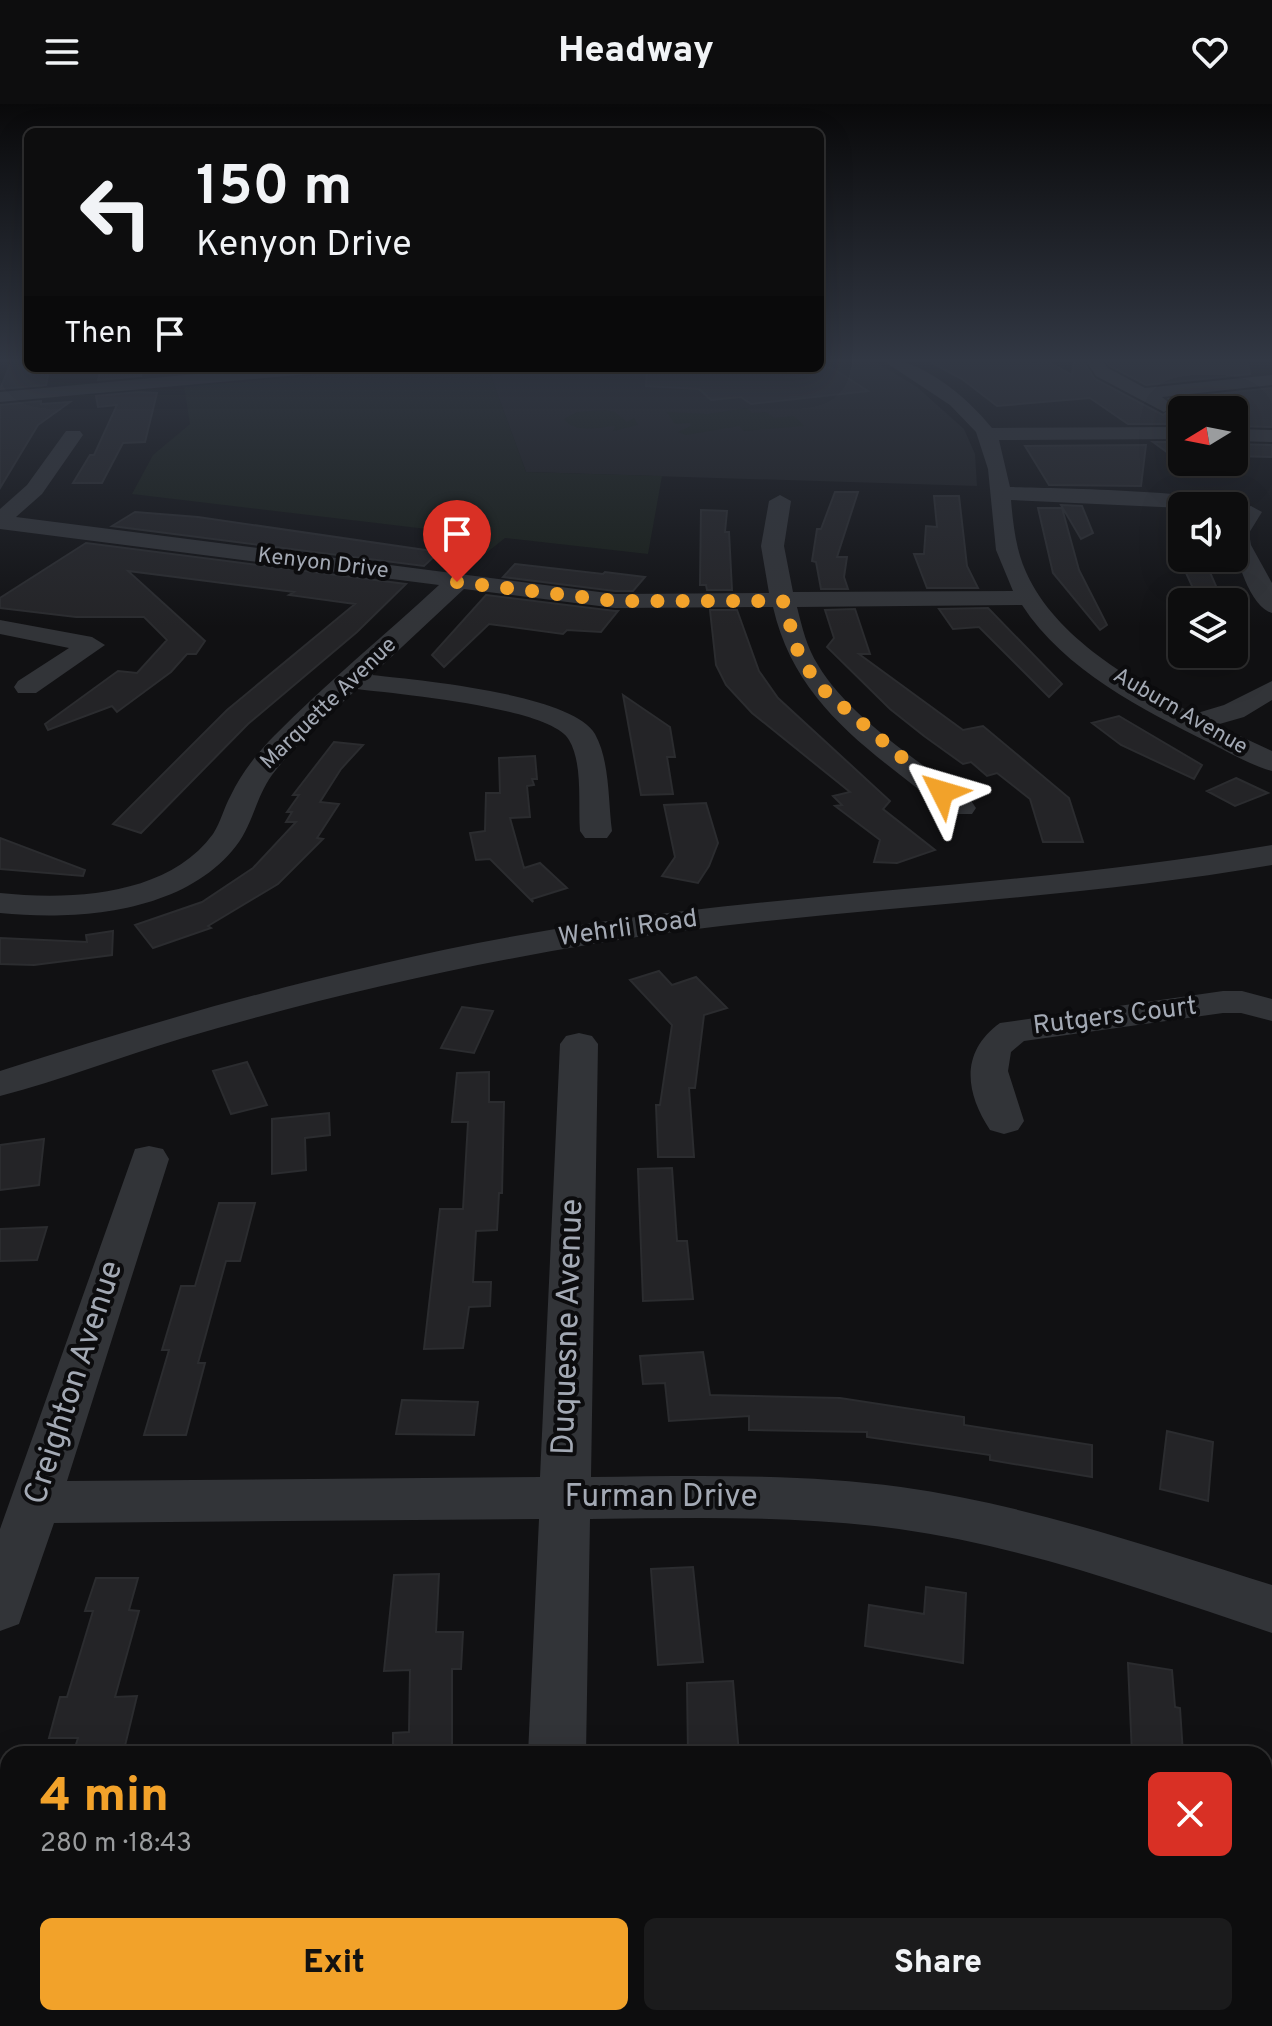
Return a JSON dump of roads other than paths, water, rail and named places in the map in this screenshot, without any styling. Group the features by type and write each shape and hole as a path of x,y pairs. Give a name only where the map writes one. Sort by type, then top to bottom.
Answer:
{"street":[{"path":"0,520 32,496 61,448"},
{"name":"Auburn Avenue","path":"993,448 996,455 1005,546 1030,598 1062,635 1087,656 1192,723 1272,762"},
{"path":"999,493 1168,500"},
{"path":"780,501 770,541 799,655 819,686 961,808"},
{"path":"1252,513 1238,533 1240,545 1272,606"},
{"name":"Kenyon Drive","path":"0,520 615,601 1030,598"},
{"name":"Marquette Avenue","path":"0,903 68,906 115,898 149,888 190,869 225,840 259,771 350,680 457,582"},
{"path":"0,627 92,645 27,687"},
{"path":"350,680 527,707 569,722 584,741 596,831"},
{"path":"1192,723 1234,711 1272,689"},
{"name":"Wehrli Road","path":"0,1084 261,1003 513,947 683,921 1153,874 1272,855"},
{"name":"Rutgers Court","path":"1004,1121 987,1060 994,1045 1013,1031 1263,999"},
{"name":"Duquesne Avenue","path":"557,1746 579,1044"},
{"name":"Creighton Avenue","path":"0,1607 149,1159"},
{"name":"Furman Drive","path":"36,1502 564,1498 836,1500 924,1511 1007,1528 1272,1609"}]}
